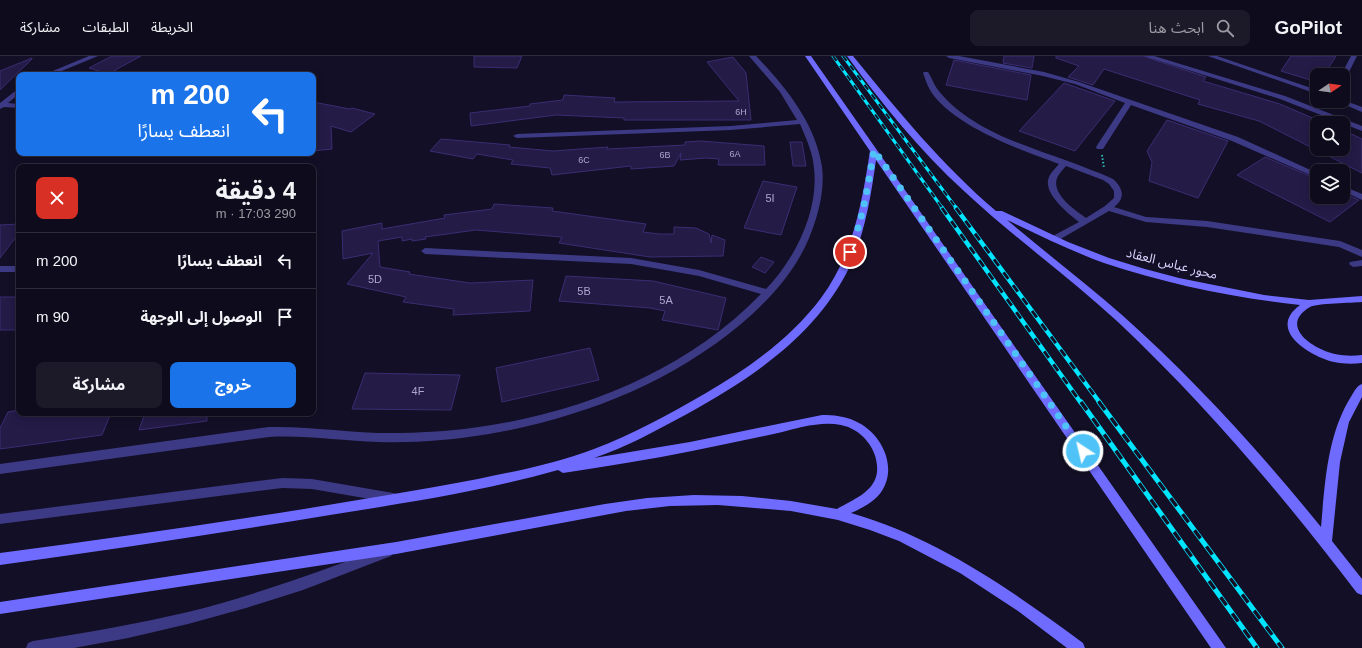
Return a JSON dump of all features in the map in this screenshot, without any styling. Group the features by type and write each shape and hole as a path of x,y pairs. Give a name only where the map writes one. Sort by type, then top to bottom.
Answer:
{"main road":[{"path":"808,56 1219,648"},
{"path":"850,56 895,114 947,170 986,207 1119,318 1177,374 1280,485 1326,540 1362,589"},
{"path":"532,472 599,451 659,424 737,379 764,360 797,331 826,298 846,264 859,229 866,200 874,150"},
{"name":"محور عباس العقاد","path":"986,207 1054,239 1106,260 1143,272 1216,289 1264,298 1309,303 1362,299"},
{"path":"1309,303 1292,319 1293,330 1299,338 1310,347 1329,356 1349,360 1362,359"},
{"path":"1326,540 1334,457 1344,422 1362,388"},
{"path":"0,559 399,499 532,472 638,457 822,419 837,420 852,424 865,432 875,443 882,456 884,469 880,482 873,493 838,515"},
{"path":"0,608 399,547 599,510 692,500 739,501 790,506 838,515 886,530 926,548 974,574 1022,606 1078,648"}],"street":[{"path":"54,72 95,56"},
{"path":"0,468 269,432 301,431 364,438 397,438 464,433 507,426 590,404 628,389 662,373 722,335 747,314 788,270 802,247 812,224 818,202 819,175 817,160 811,140 802,122 776,82 752,56"},
{"path":"949,56 1061,78 1235,139 1310,173"},
{"path":"1147,56 1295,101 1362,129"},
{"path":"1211,56 1310,89"},
{"path":"1348,68 1354,56"},
{"path":"926,73 933,88 942,100 974,123 1016,145 1064,163 1103,173 1114,185 1119,193 1118,198 1109,208 1054,239"},
{"path":"1,106 16,93"},
{"path":"1100,147 1130,101"},
{"path":"1350,104 1362,110"},
{"path":"1,106 16,106"},
{"path":"517,136 731,128 802,122"},
{"path":"1064,163 1053,176 1052,188 1065,208 1085,222"},
{"path":"1350,192 1362,198"},
{"path":"1109,208 1129,216 1145,220 1207,224 1340,244 1354,249 1362,254"},
{"path":"425,251 631,261 699,273 768,293"},
{"path":"0,269 16,269"},
{"path":"0,519 282,483 312,484 399,499"},
{"path":"33,648 157,626 215,611 307,584 399,547"}],"building":[{"path":"112,56 141,56 112,72 102,72 89,68"},
{"path":"474,56 522,56 517,68 474,67"},
{"path":"1004,56 1034,56 1032,68 1003,63"},
{"path":"1056,56 1143,56 1206,77 1203,81 1280,104 1310,117 1310,147 1259,121 1198,104 1200,100 1104,69 1093,85 1068,77 1079,66 1056,58"},
{"path":"1291,56 1336,56 1328,68 1310,68 1310,80 1281,71"},
{"path":"733,57 746,73 751,120 624,120 624,118 556,115 471,126 470,113 530,106 530,104 563,100 564,95 615,98 614,102 739,101 707,62"},
{"path":"32,58 19,72 16,72 16,74 0,90 0,71"},
{"path":"954,60 1031,75 1027,100 946,85"},
{"path":"1064,83 1115,101 1075,151 1019,131"},
{"path":"316,103 350,109 352,108 375,114 351,132 331,126 332,149 316,151"},
{"path":"1167,120 1228,141 1198,198 1149,181 1152,162 1147,151"},
{"path":"1350,133 1362,139 1362,173 1350,167 1350,164 1344,164 1328,156 1350,156"},
{"path":"441,139 510,145 509,147 553,151 608,147 607,149 685,145 685,142 701,141 764,146 765,165 718,165 719,159 706,158 680,160 681,153 674,166 631,169 631,166 552,175 550,168 511,164 513,160 477,154 473,159 430,151"},
{"path":"790,142 802,142 806,166 793,166"},
{"path":"1265,157 1310,176 1310,204 1350,204 1350,196 1359,200 1330,222 1237,175"},
{"path":"763,181 797,187 781,235 744,228"},
{"path":"494,204 553,208 552,211 646,224 643,232 659,234 674,234 674,227 696,228 709,234 711,243 712,235 725,240 723,256 650,257 559,243 562,237 476,230 425,237 426,239 412,241 412,239 402,241 402,237 378,241 380,267 410,272 409,274 470,283 533,280 530,311 453,315 454,309 403,302 406,297 347,284 373,253 343,259 342,231 382,223 382,229 445,218 444,215 492,209"},
{"path":"16,224 16,237 0,258 0,225"},
{"path":"761,257 774,262 765,273 752,267"},
{"path":"566,276 653,281 726,298 718,330 662,320 665,311 650,308 559,301"},
{"path":"0,297 16,297 16,330 0,330"},
{"path":"590,348 599,380 502,402 496,368"},
{"path":"365,373 460,375 451,410 352,409"},
{"path":"16,411 16,416 110,416 102,435 0,449 0,428 8,412"},
{"path":"144,416 207,416 207,421 139,430"}],"railway":[{"path":"833,56 943,209"},
{"path":"843,56 957,209"},
{"path":"942,208 1081,403"},
{"path":"956,208 1100,403"},
{"path":"1081,402 1257,648"},
{"path":"1099,402 1282,648"}],"route":[{"path":"850,252 859,229 866,200 874,150 1083,451"}]}
